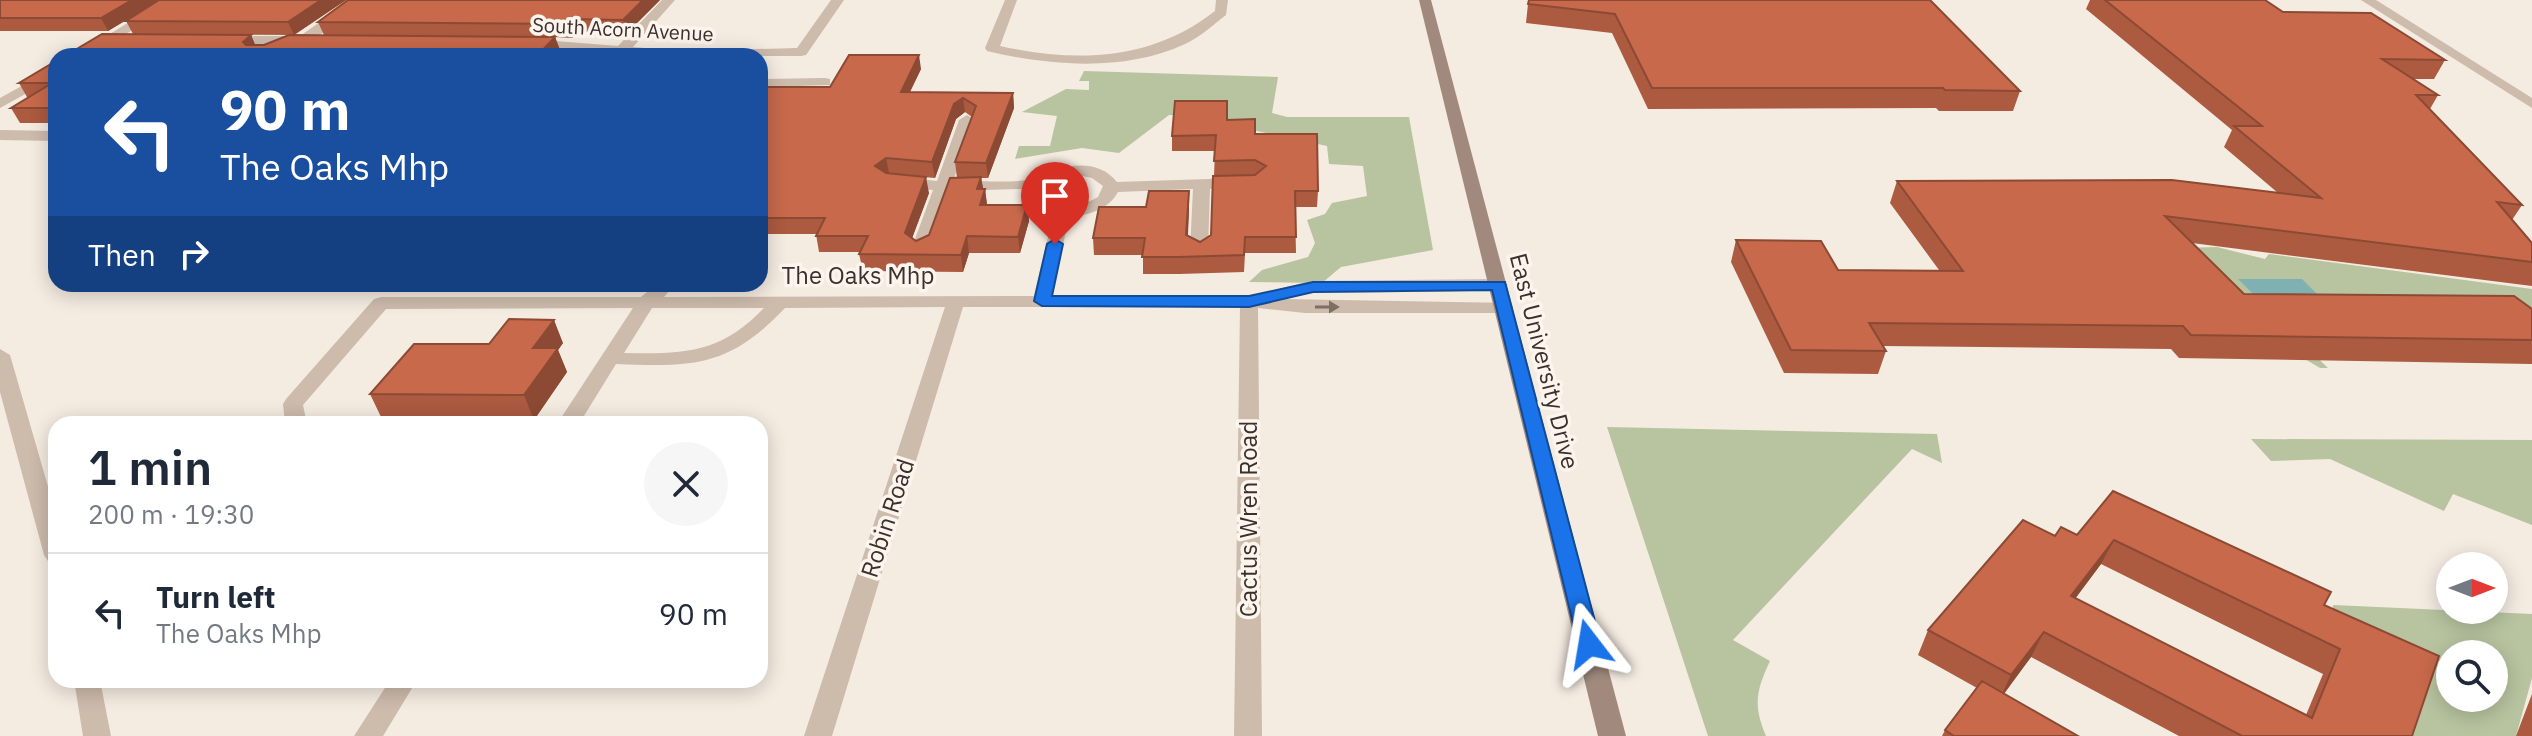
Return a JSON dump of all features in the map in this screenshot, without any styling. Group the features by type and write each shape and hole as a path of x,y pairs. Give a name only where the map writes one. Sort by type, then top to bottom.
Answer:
{"main road":[{"name":"East University Drive","path":"1425,0 1612,736"}],"street":[{"path":"95,48 174,0"},
{"path":"272,48 303,40 359,0"},
{"path":"624,48 669,0"},
{"name":"South Acorn Avenue","path":"768,53 801,52 838,0"},
{"path":"1011,0 992,48 1030,58 1089,58 1142,52 1177,42 1221,12 1222,0"},
{"path":"2367,0 2532,104"},
{"path":"219,40 334,40"},
{"path":"107,41 139,41"},
{"name":"South Acorn Avenue","path":"520,43 606,48"},
{"path":"0,104 48,76"},
{"path":"768,83 825,82"},
{"path":"920,250 967,120"},
{"path":"0,135 48,136"},
{"path":"889,181 941,186 1032,184 1051,173 1078,170 1101,175 1112,187 1255,183"},
{"path":"1032,184 1029,197 1034,204 1062,212 1096,206 1105,200 1112,187"},
{"path":"1199,251 1202,184"},
{"path":"1042,301 1062,212"},
{"name":"The Oaks Mhp","path":"1249,302 1313,287 1499,285"},
{"path":"573,416 646,302 658,292"},
{"name":"Robin Road","path":"818,736 956,301"},
{"name":"The Oaks Mhp","path":"295,416 293,404 381,303 1042,301 1249,302 1305,307 1504,307"},
{"path":"609,358 701,357 730,347 759,325 780,302"},
{"name":"Cactus Wren Road","path":"1248,736 1249,302"},
{"path":"0,355 48,526"},
{"path":"88,688 97,736"},
{"path":"368,736 399,688"}],"green space":[{"path":"1084,71 1278,77 1272,113 1287,117 1409,117 1433,250 1341,267 1322,283 1249,282 1262,270 1308,257 1315,243 1307,220 1325,214 1332,203 1367,196 1363,166 1329,164 1327,146 1252,130 1228,130 1227,116 1169,115 1119,153 1082,148 1015,159 1019,146 1050,146 1057,116 1022,112 1066,89 1089,90 1089,81 1079,81"},
{"path":"2217,247 2265,259 2269,254 2532,289 2532,335 2270,311 2328,368 2320,368 2256,330 2178,248"},
{"path":"1607,427 1937,434 1942,463 1912,449 1733,640 1770,661 1758,698 1759,715 1766,736 1708,736"},
{"path":"2251,439 2532,440 2532,525 2453,494 2444,511 2330,459 2271,461"},
{"path":"2333,605 2436,610 2436,624 2508,624 2508,613 2532,614 2532,678 2516,736 2399,736 2332,628"}],"water":[{"path":"2238,279 2302,279 2320,297 2256,297"}],"building":[{"path":"0,0 132,0 101,18 0,18"},
{"path":"159,0 321,0 288,22 126,21"},
{"path":"348,0 643,0 623,20 572,19 568,24 318,22"},
{"path":"1529,0 1930,0 2020,91 1652,88 1615,14 1528,4"},
{"path":"2105,0 2265,0 2283,12 2371,13 2445,60 2382,59 2438,95 2416,95 2522,205 2497,202 2532,243 2532,262 2165,216 2244,294 2514,296 2532,309 2532,340 2191,335 2183,326 1869,323 1886,351 1791,350 1736,240 1821,241 1838,270 1963,271 1897,181 2172,180 2321,198 2234,126 2262,126"},
{"path":"102,34 251,35 243,42 246,45 264,45 289,35 555,37 545,48 78,48"},
{"path":"849,55 919,55 901,92 1013,93 986,163 955,162 976,106 963,98 954,104 932,162 886,158 875,166 886,173 926,177 905,233 916,241 929,235 950,178 981,177 977,189 985,189 980,205 1027,205 1018,237 967,236 961,255 859,254 868,236 816,236 825,218 768,218 768,87 830,87"},
{"path":"48,66 48,83 19,83"},
{"path":"48,85 48,108 11,108"},
{"path":"1175,101 1227,101 1227,120 1255,119 1255,134 1317,134 1318,191 1295,191 1296,237 1245,237 1244,255 1179,257 1142,257 1145,238 1093,238 1099,207 1146,207 1149,191 1189,191 1186,235 1200,242 1211,235 1213,176 1255,175 1266,166 1255,160 1214,161 1216,135 1172,136"},
{"path":"509,319 554,320 533,348 558,348 524,395 370,394 414,344 489,344"},
{"path":"2113,491 2331,592 2324,605 2436,655 2436,665 2412,736 2242,736 2044,632 2011,675 1928,630 2023,520 2055,536 2061,527 2077,535","holes":["2114,540 2340,649 2312,718 2071,596"]},
{"path":"1982,681 2078,736 1954,736 1945,730"}],"route":[{"path":"1055,244 1042,301 1249,302 1313,287 1499,285 1589,644"}]}
